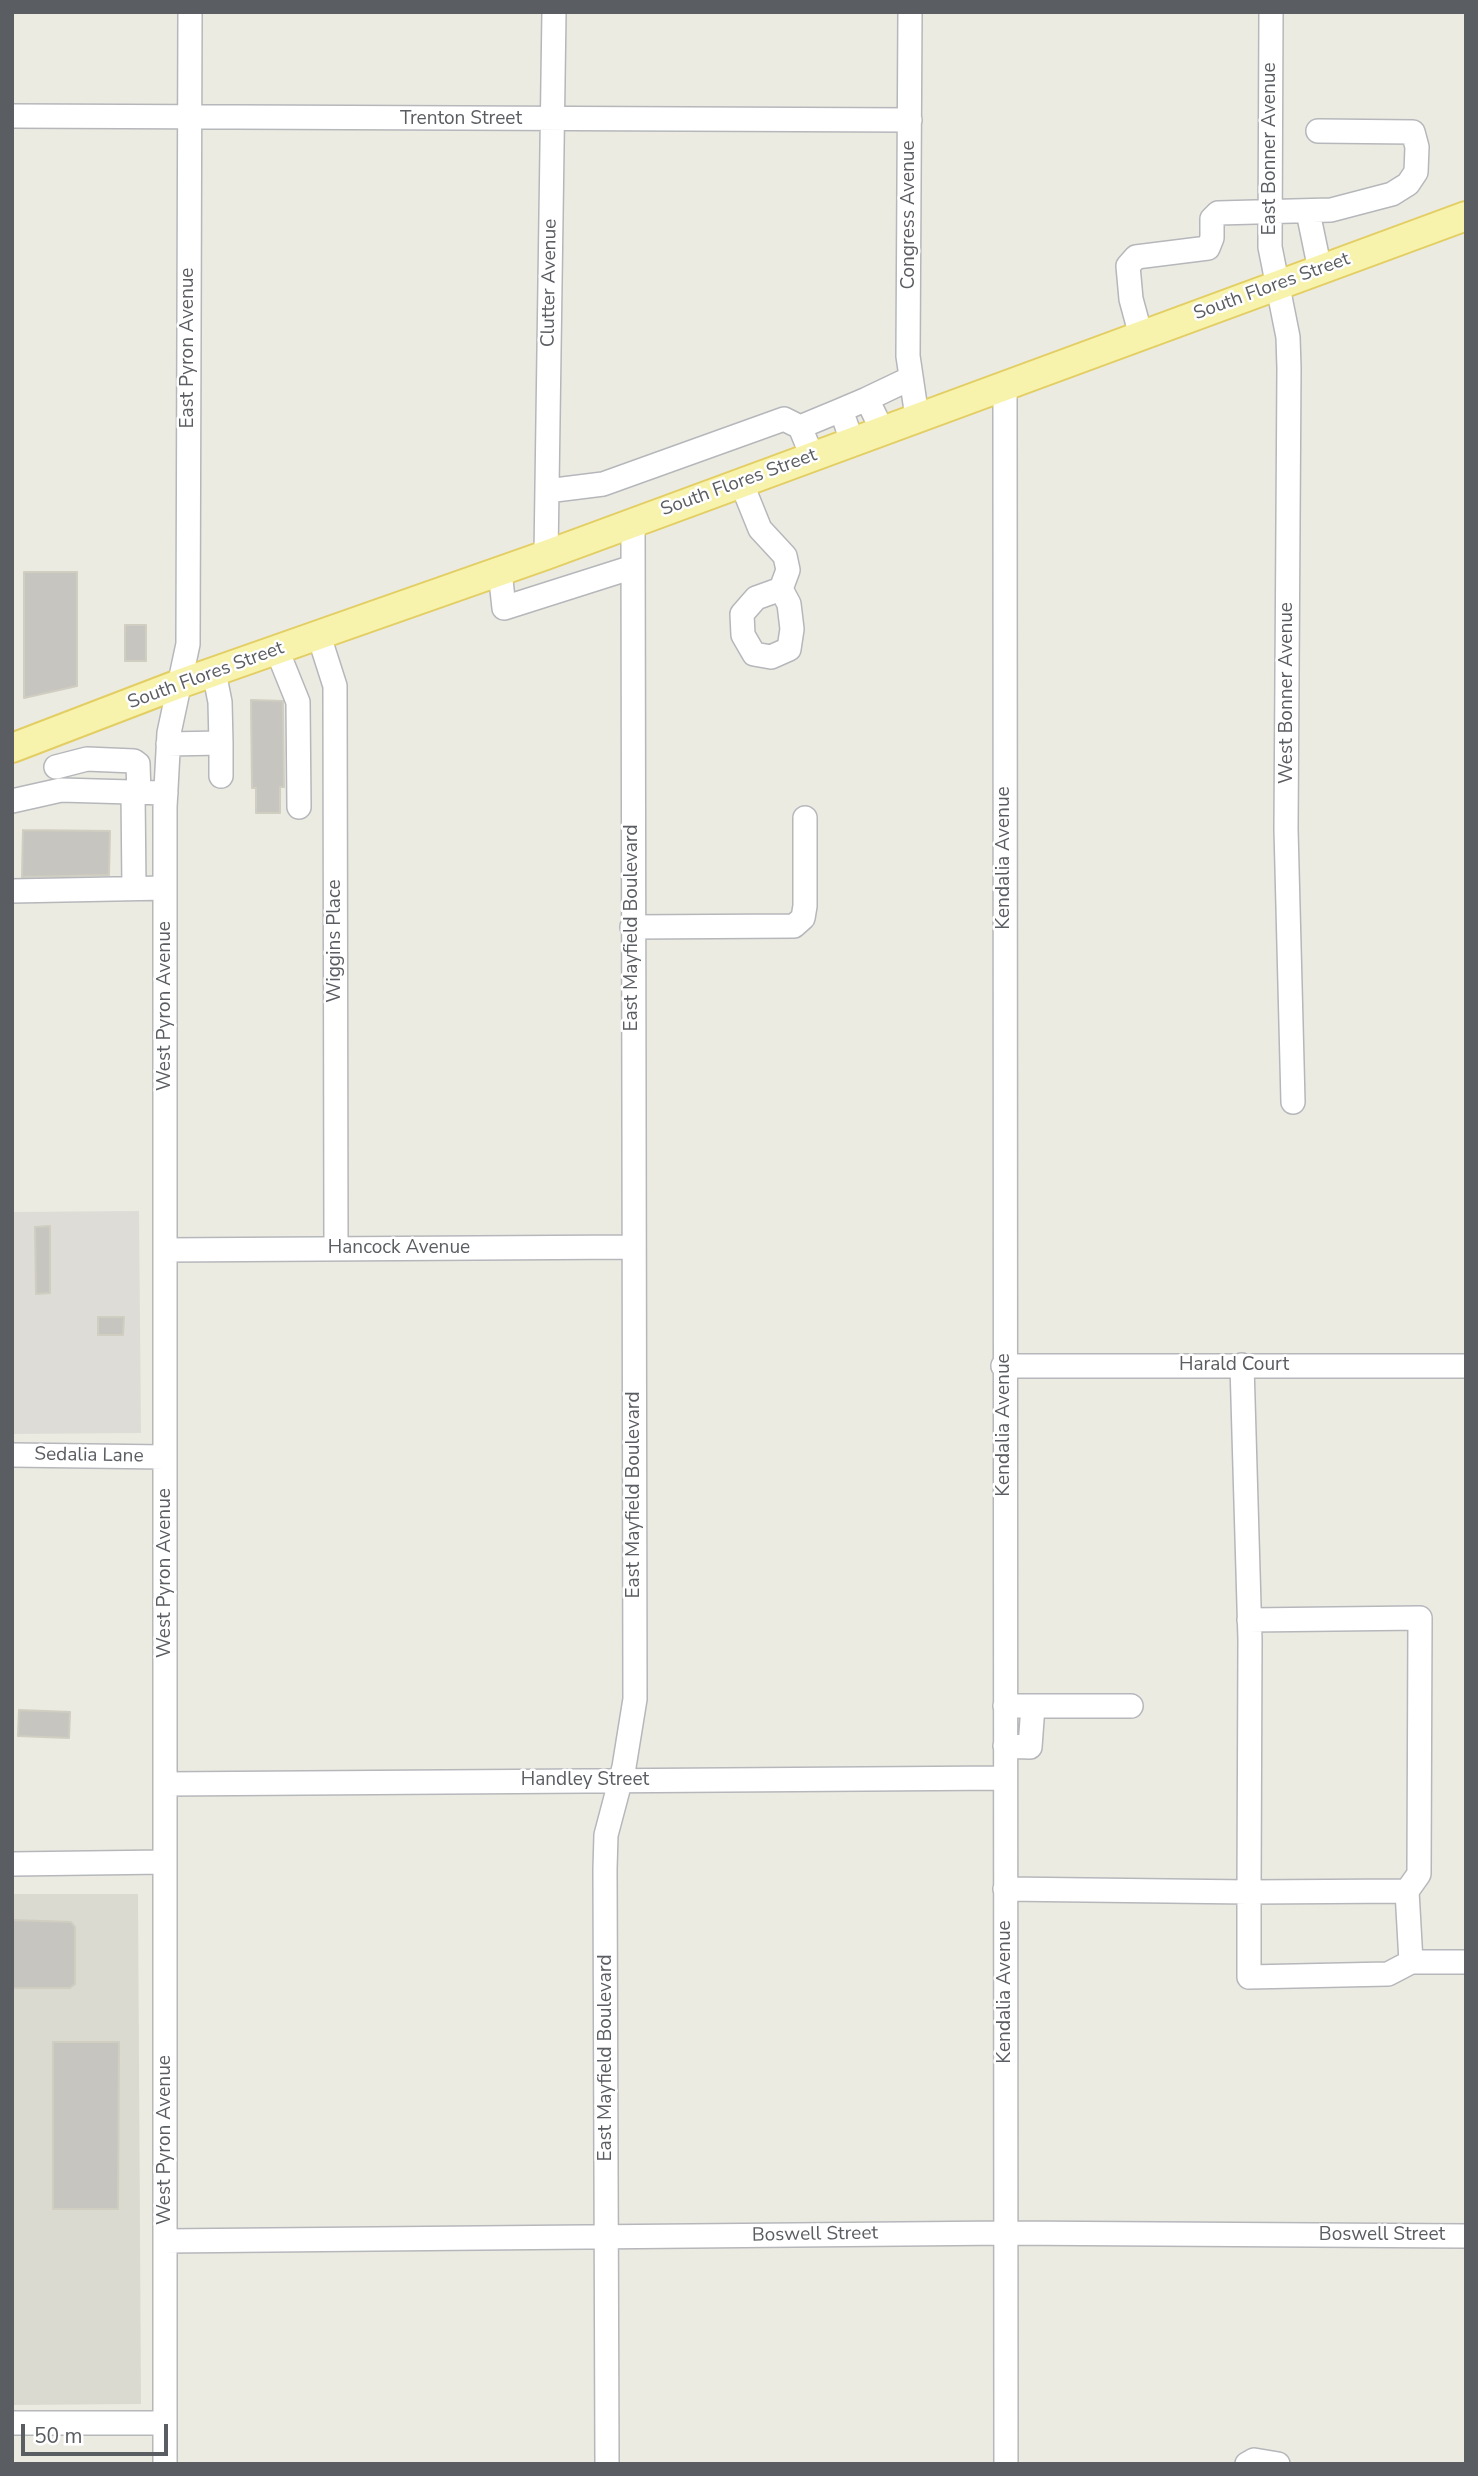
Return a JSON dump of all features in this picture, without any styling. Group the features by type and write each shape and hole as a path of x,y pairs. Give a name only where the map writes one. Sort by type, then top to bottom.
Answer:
{"main road":[{"name":"South Flores Street","path":"12,748 179,684 547,555 1466,216"}],"street":[{"name":"East Pyron Avenue","path":"179,684 188,644 190,12"},
{"name":"Clutter Avenue","path":"547,555 554,12"},
{"name":"Congress Avenue","path":"910,12 909,379 917,417"},
{"name":"East Bonner Avenue","path":"1271,12 1270,247 1277,286"},
{"name":"Trenton Street","path":"12,116 910,120"},
{"path":"1141,336 1131,299 1128,266 1136,257 1208,248 1212,238 1212,219 1218,213 1308,212 1392,194 1408,184 1416,172 1417,147 1413,132 1318,131"},
{"path":"1308,212 1320,270"},
{"name":"West Bonner Avenue","path":"1277,286 1288,337 1289,358 1286,829 1293,1102"},
{"path":"800,427 909,379"},
{"name":"Kendalia Avenue","path":"1005,386 1003,1366 1006,2464"},
{"path":"867,399 882,430"},
{"path":"841,410 852,441"},
{"path":"547,491 603,484 784,419 800,427 812,456"},
{"path":"741,482 760,529 785,556 788,570 781,589"},
{"name":"East Mayfield Boulevard","path":"607,2464 606,1835 634,1724 635,1699 632,1247 633,522"},
{"path":"500,571 504,608 633,567"},
{"name":"Wiggins Place","path":"318,636 334,686 337,1249"},
{"path":"277,650 298,702 299,807"},
{"path":"214,672 220,702 221,776"},
{"name":"West Pyron Avenue","path":"165,2464 165,888 169,744 179,684"},
{"path":"299,731 335,730"},
{"path":"48,735 61,790"},
{"path":"169,744 221,743"},
{"path":"56,767 87,759 134,761 138,764 134,888"},
{"path":"12,801 61,790 166,793"},
{"path":"632,927 794,926 803,918 805,906 805,818"},
{"path":"12,891 165,888"},
{"name":"Hancock Avenue","path":"165,1250 632,1247"},
{"path":"1242,1365 1249,1620 1249,1977 1388,1974 1411,1962 1466,1962"},
{"name":"Harald Court","path":"1003,1366 1466,1366"},
{"name":"Sedalia Lane","path":"12,1454 86,1444 165,1457"},
{"path":"1249,1620 1420,1618 1419,1874 1406,1891 1411,1962"},
{"path":"1005,1706 1131,1706"},
{"path":"1005,1746 1031,1747 1033,1706"},
{"name":"Handley Street","path":"165,1784 1005,1778"},
{"path":"12,1864 165,1861"},
{"path":"1005,1889 1406,1891"},
{"name":"Boswell Street","path":"165,2241 1006,2233 1466,2236"},
{"path":"12,2423 165,2423"},
{"path":"1247,2464 1254,2460 1278,2464"}],"shaded area":[{"path":"139,1211 141,1433 12,1434 12,1212"},
{"path":"12,1894 138,1894 141,2404 12,2405"}],"building":[{"path":"24,572 77,572 77,686 24,698"},
{"path":"125,625 146,625 146,661 125,661"},
{"path":"251,700 283,701 284,787 280,787 280,813 256,813 256,788 252,788"},
{"path":"23,830 110,831 109,875 22,877"},
{"path":"50,1226 50,1293 36,1294 35,1227"},
{"path":"98,1317 124,1317 123,1335 98,1335"},
{"path":"19,1710 70,1712 69,1738 18,1736"},
{"path":"12,1920 71,1922 75,1927 75,1984 70,1988 12,1988"},
{"path":"53,2042 119,2042 118,2209 53,2209"}]}
